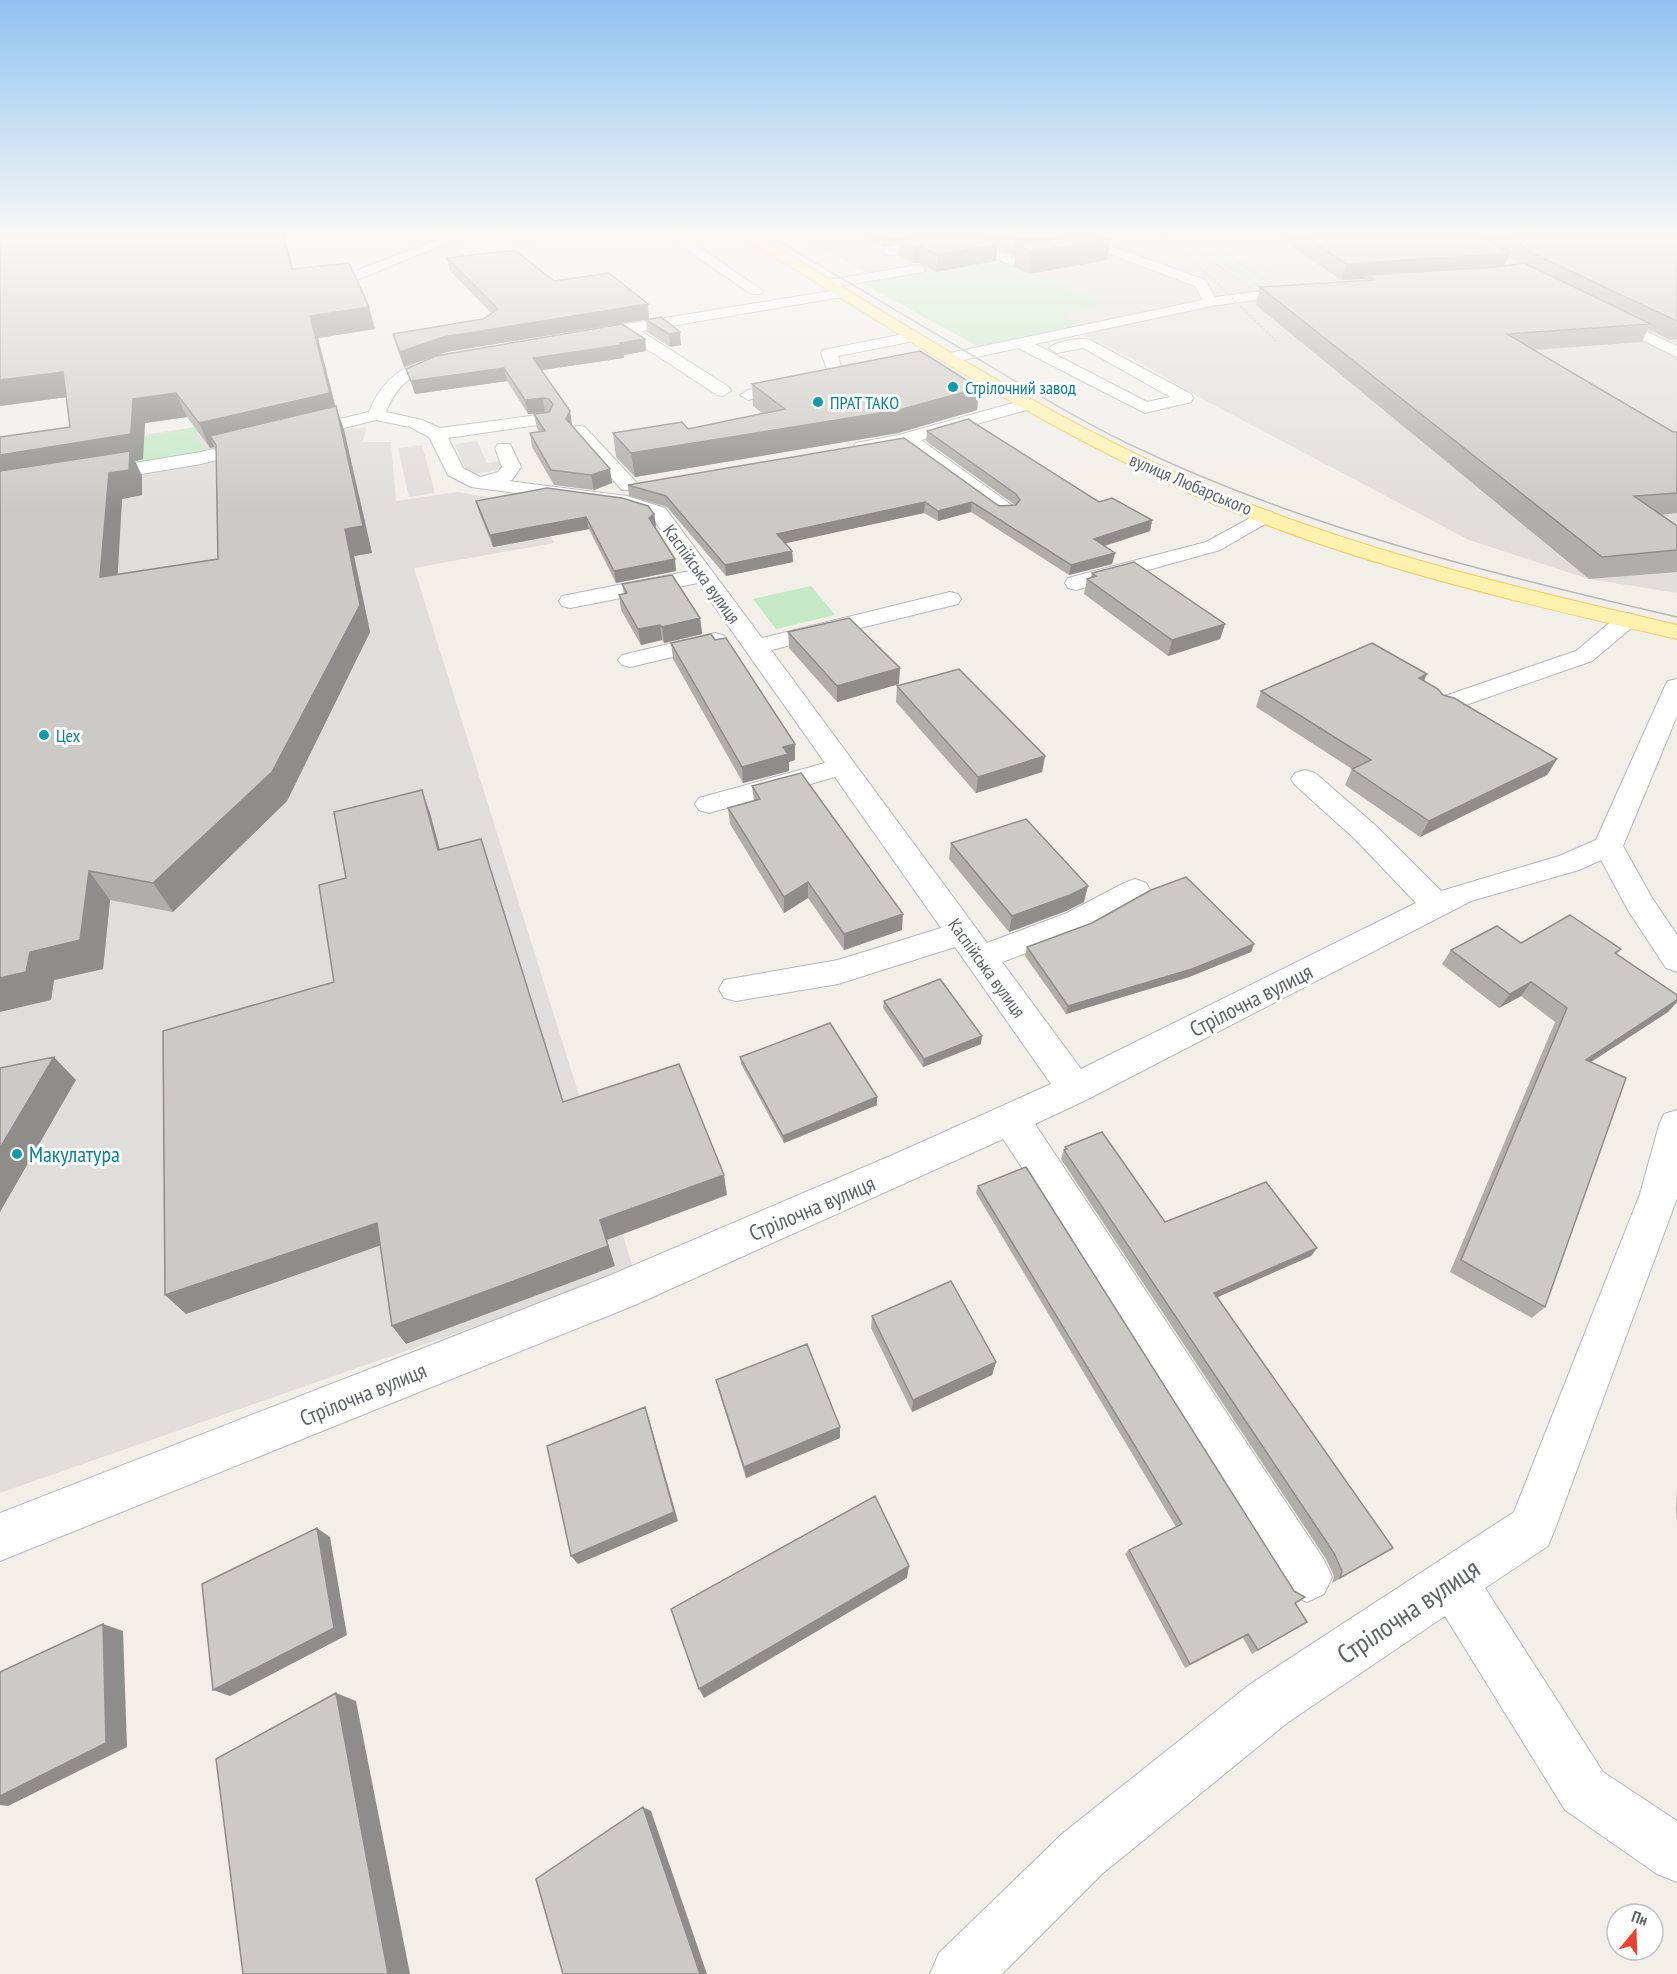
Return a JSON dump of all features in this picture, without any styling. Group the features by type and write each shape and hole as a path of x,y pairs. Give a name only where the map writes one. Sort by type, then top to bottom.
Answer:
{"main road":[{"name":"вулиця Любарського","path":"898,327 1027,404 1165,476 1265,516 1378,555 1437,572 1677,632"}],"street":[{"path":"561,339 631,327"},
{"path":"950,358 1097,327"},
{"path":"1627,327 1677,352"},
{"path":"627,328 723,391"},
{"path":"748,395 831,378 838,373 833,368 829,353 914,337"},
{"path":"1020,344 1145,408 1185,398 1085,343 1036,352"},
{"path":"376,415 386,391 419,358 475,354"},
{"path":"842,450 908,439 1027,404"},
{"path":"72,479 201,458 376,415 415,423 437,434 545,419"},
{"path":"579,431 635,485 592,497"},
{"name":"Каспійська вулиця","path":"437,434 455,471 478,483 627,502 658,512 1075,1089"},
{"path":"908,439 1006,510"},
{"path":"478,483 505,476 512,467 504,448"},
{"path":"1076,583 1213,546 1265,516"},
{"path":"570,601 703,575"},
{"path":"630,660 750,640 950,598"},
{"path":"1444,704 1584,656 1627,620"},
{"path":"1677,686 1608,846 1640,904 1677,960"},
{"path":"709,804 842,767"},
{"path":"1305,779 1365,832 1438,905"},
{"name":"Стрілочна вулиця","path":"0,1537 620,1292 908,1166 1075,1089 1460,894 1569,863 1608,846"},
{"path":"736,989 971,946 1078,921 1135,890"},
{"path":"1010,1119 1051,1178 1307,1577"},
{"name":"Стрілочна вулиця","path":"960,1974 1082,1854 1268,1704 1531,1529 1659,1194 1677,1125"},
{"path":"1452,1581 1584,1791 1677,1854"}],"shaded area":[{"path":"959,327 1677,327 1677,593 1589,579 1469,540 1208,402 1138,362 1083,335 990,345"},
{"path":"312,409 341,428 366,428 363,442 391,442 396,501 458,492 538,506 554,543 414,568 634,1271 0,1493 0,457"},
{"path":"477,441 487,463 501,461 505,469 468,475 455,444"},
{"path":"422,445 435,493 409,497 398,448"}],"green space":[{"path":"943,327 1084,327 979,347"},
{"path":"260,417 261,419 193,434 208,452 45,476 52,452"},
{"path":"811,586 835,615 776,629 753,599"}],"building":[{"path":"0,327 313,327 330,393 199,423 176,393 133,399 131,434 0,455 0,437 70,427 63,372 0,380"},
{"path":"434,327 504,327 443,337 400,352 393,334"},
{"path":"604,327 627,327 645,339 620,343 622,345 533,358 570,411 566,419 610,469 591,475 551,470 530,433 545,431 534,414 549,412 553,404 549,399 543,398 525,400 504,368 411,381 406,369 436,356"},
{"path":"658,327 674,327 680,332 669,334"},
{"path":"1311,327 1606,327 1507,334 1673,432 1677,432 1677,493 1634,496 1677,526 1677,550 1602,557"},
{"path":"920,351 979,388 899,410 631,453 613,433 682,422 688,429 785,409 752,384"},
{"path":"336,406 363,526 345,529 360,605 272,772 153,883 89,871 80,940 30,952 26,972 0,978 0,471 130,451 129,470 109,473 100,577 218,559 216,445 210,436"},
{"path":"968,419 1099,502 1112,498 1152,520 1094,539 1115,553 1071,565 972,502 938,511 925,502 777,534 792,551 725,565 666,496 628,485 904,438 999,506 1016,505 1020,500 1016,494 927,431"},
{"path":"547,488 622,498 648,506 654,514 649,518 675,559 614,571 586,517 490,535 476,501"},
{"path":"1134,562 1225,624 1172,640 1087,579 1096,576 1092,573"},
{"path":"672,575 700,618 662,627 660,625 638,629 619,595 627,593 622,584"},
{"path":"849,618 900,668 837,686 788,632"},
{"path":"711,634 715,640 726,638 795,744 783,747 788,754 742,767 671,643"},
{"path":"1372,643 1427,674 1419,678 1438,689 1443,695 1454,698 1557,759 1429,821 1352,769 1371,760 1261,691"},
{"path":"959,669 1045,756 978,777 897,686"},
{"path":"801,773 903,914 844,934 808,882 784,897 728,808 760,799 752,786"},
{"path":"422,790 438,850 481,839 563,1102 679,1064 724,1175 600,1220 608,1246 392,1326 377,1223 165,1295 163,1031 334,982 319,885 346,878 334,812"},
{"path":"1026,819 1088,886 1012,916 951,843"},
{"path":"1186,877 1254,944 1192,969 1068,1006 1027,947 1092,923 1151,890"},
{"path":"1570,915 1621,949 1615,953 1677,995 1677,1000 1586,1060 1626,1078 1545,1307 1461,1260 1567,1008 1531,982 1510,994 1451,950 1497,926 1521,943"},
{"path":"940,979 982,1036 924,1059 884,1001"},
{"path":"830,1023 877,1097 783,1136 740,1057"},
{"path":"54,1057 0,1148 0,1068"},
{"path":"1102,1132 1165,1222 1266,1182 1317,1248 1214,1293 1393,1548 1340,1578 1342,1571 1334,1553 1064,1150 1067,1149 1065,1147"},
{"path":"1026,1167 1294,1591 1305,1597 1295,1603 1307,1622 1258,1650 1248,1634 1190,1664 1129,1550 1182,1524 978,1186"},
{"path":"951,1281 996,1362 913,1400 872,1316"},
{"path":"807,1344 840,1427 744,1467 716,1380"},
{"path":"645,1407 674,1512 571,1556 547,1446"},
{"path":"875,1496 909,1566 699,1689 671,1609"},
{"path":"317,1528 334,1628 213,1690 202,1584"},
{"path":"103,1624 106,1743 0,1796 0,1672"},
{"path":"336,1693 388,1974 243,1974 216,1759"},
{"path":"643,1807 700,1974 563,1974 536,1879"}],"tram line":[{"path":"925,327 1029,390 1110,435 1263,501 1331,525 1468,566 1677,617"}],"railway":[{"path":"1262,327 1278,343"}],"place":[{"name":"Стрілочний завод","path":"953,387"},
{"name":"ПРАТ ТАКО","path":"818,402"},
{"name":"Цех","path":"44,735"},
{"name":"Макулатура","path":"17,1154"}]}
